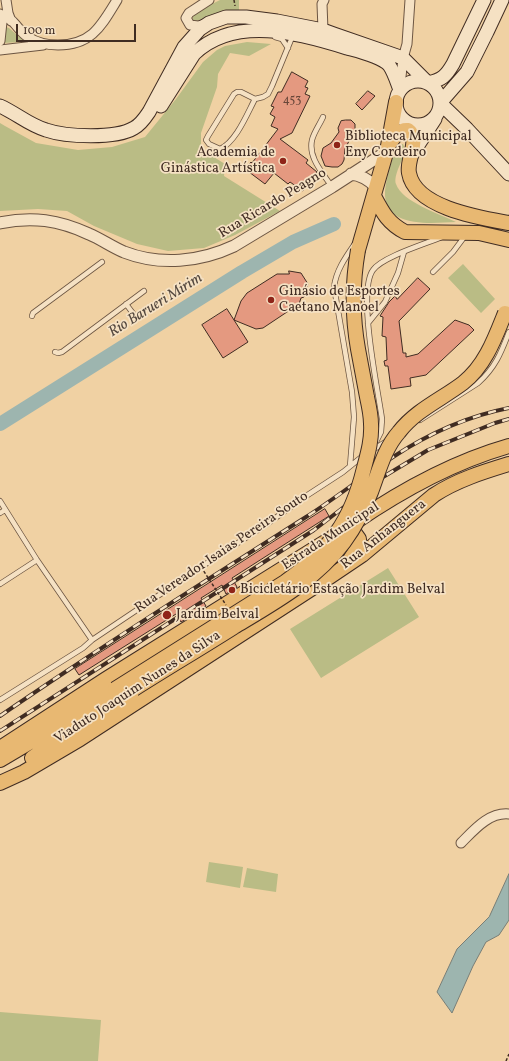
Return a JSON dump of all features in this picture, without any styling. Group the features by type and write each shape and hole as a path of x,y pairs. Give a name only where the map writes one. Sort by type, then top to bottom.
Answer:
{"main road":[{"path":"484,0 448,73 439,81 428,83 422,81 410,82 398,96 387,149 375,191 386,218 396,227 405,232 467,233 491,235 509,240"},
{"path":"194,37 222,36 250,31 294,34 352,49 385,62 392,70 398,96 399,114 403,119 414,124 427,123 467,72 502,0"},
{"path":"0,106 47,131 80,135 95,135 120,133 129,130 139,124 149,112 184,47 208,23 226,17 246,17 324,30 403,58 437,91 438,109 411,156"},
{"path":"0,111 29,130 45,137 79,144 97,144 122,140 138,134 149,123 194,54 194,37"},
{"path":"438,109 467,129 509,174"},
{"path":"387,149 396,134 402,130 408,130 413,134 414,139 408,165 409,174 412,183 428,200 440,206 473,216 509,223"},
{"name":"Viaduto Joaquim Nunes da Silva","path":"0,760 76,716 115,689 285,582 303,569 324,549 338,532 350,511 361,480 369,448 371,432 371,415 358,347 353,307 354,272 358,250 375,191"},
{"name":"Viaduto Joaquim Nunes da Silva","path":"1,783 77,726 270,605 308,579 328,561 343,544 360,516 385,451 392,440 412,418 465,382 479,366 493,344 507,310"},
{"name":"Estrada Municipal","path":"0,748 100,683 343,531 380,505 410,488 468,460 509,446"},
{"name":"Rua Anhanguera","path":"1,783 24,772 80,739 328,578 362,555 439,492 473,476 509,464"},
{"path":"343,531 354,532 359,539 358,547 343,567"}],"street":[{"path":"6,0 11,21"},
{"path":"0,50 72,44 83,41 98,30 117,0"},
{"path":"194,37 186,18 189,13 209,0"},
{"path":"324,0 322,4 324,30"},
{"path":"398,96 406,44 410,0"},
{"path":"0,14 11,21 28,38 47,45"},
{"path":"0,14 2,22 0,41"},
{"name":"Rua Ricardo Peagno","path":"0,223 37,220 55,222 69,225 124,252 145,258 191,260 212,255 234,246 332,188 387,149"},
{"path":"351,174 357,174 367,179 375,191"},
{"path":"461,842 482,823 493,816 509,814"}],"lane":[{"path":"229,34 250,36"},
{"path":"255,99 235,134 226,146 220,149 209,144 206,140 208,136 234,94 241,92 255,99 263,98 268,94 294,34"},
{"path":"268,37 282,40 288,48"},
{"path":"323,117 312,138 312,157 332,188"},
{"path":"350,466 354,417 352,392 334,287 342,263 360,238 365,226"},
{"name":"Rua Vereador Isaias Pereira Souto","path":"0,700 84,648 92,640 343,472 374,444 379,436 382,426 368,323 366,299 368,279 372,271 382,262 452,233"},
{"path":"433,272 454,252 467,233"},
{"path":"368,323 385,302 398,273 404,252"},
{"path":"32,316 33,313 102,262"},
{"path":"55,352 62,352 144,291"},
{"path":"126,304 135,316"},
{"path":"356,461 478,383 495,365 509,332"},
{"path":"0,501 37,560 92,640"},
{"path":"0,513 5,510"},
{"path":"0,584 37,560"}],"path":[{"path":"201,567 226,605"},
{"path":"506,1061 509,1054"}],"green space":[{"path":"220,0 239,0 239,13 213,15 194,22 192,20 193,15"},
{"path":"6,27 24,41 3,43 6,36"},
{"path":"247,42 271,44 249,56 230,53 218,74 217,87 201,133 201,149 225,164 224,176 280,211 235,235 204,248 168,251 137,244 94,226 67,211 38,209 0,211 0,123 36,143 78,150 112,147 145,137 176,99 203,62 217,50 225,46"},
{"path":"403,144 406,151 397,172 395,181 400,190 413,202 456,222 422,223 400,218 392,212 386,203 385,191 395,149 399,145"},
{"path":"463,264 495,299 481,313 448,278"},
{"path":"388,568 419,617 321,678 290,629"},
{"path":"209,862 243,867 240,888 206,882"},
{"path":"247,868 278,874 276,892 243,887"},
{"path":"0,1012 101,1020 98,1061 0,1061"}],"water":[{"path":"509,874 509,920 499,935 486,942 473,966 452,1013 437,992 457,949 489,917"}],"building":[{"path":"292,72 308,81 305,87 308,88 305,94 310,96 292,133 280,139 308,160 306,163 317,172 303,191 290,182 288,184 274,173 265,184 245,169 251,162 252,163 278,129 271,126 275,117 270,114 274,107 271,106 278,92 281,92"},
{"path":"368,91 375,96 362,110 356,104"},
{"name":"Biblioteca Municipal Eny Cordeiro","path":"351,120 355,124 355,129 345,149 344,160 338,167 325,166 321,156 323,148 331,143 339,132 338,128 341,121"},
{"name":"Ginásio de Esportes Caetano Manoel","path":"289,271 301,273 308,284 304,297 301,298 299,304 263,328 256,329 234,320 241,301 247,293 277,274 289,274"},
{"path":"418,278 430,289 399,321 403,353 406,353 406,357 418,354 455,320 469,325 474,330 426,375 410,378 411,386 391,389 388,366 385,366 384,361 387,360 386,337 382,336 383,317 380,316 395,296 397,299"},
{"path":"227,309 248,342 223,358 202,325"},
{"path":"325,509 329,516 232,578 237,587 226,594 222,585 201,598 206,606 181,622 176,614 79,675 75,669"}],"waterway":[{"name":"Rio Barueri Mirim","path":"0,424 242,272 293,242 334,224"}],"railway":[{"path":"0,716 114,640 317,510 406,449 434,433 464,421 494,411 509,408"},
{"path":"0,731 314,530 383,477 428,450 495,423 509,419"}],"place":[{"name":"Biblioteca Municipal Eny Cordeiro","path":"337,145"},
{"name":"Academia de Ginástica Artística","path":"283,161"},
{"name":"Ginásio de Esportes Caetano Manoel","path":"271,300"},
{"name":"Bicicletário Estação Jardim Belval","path":"232,590"},
{"name":"Jardim Belval","path":"167,615"}]}
